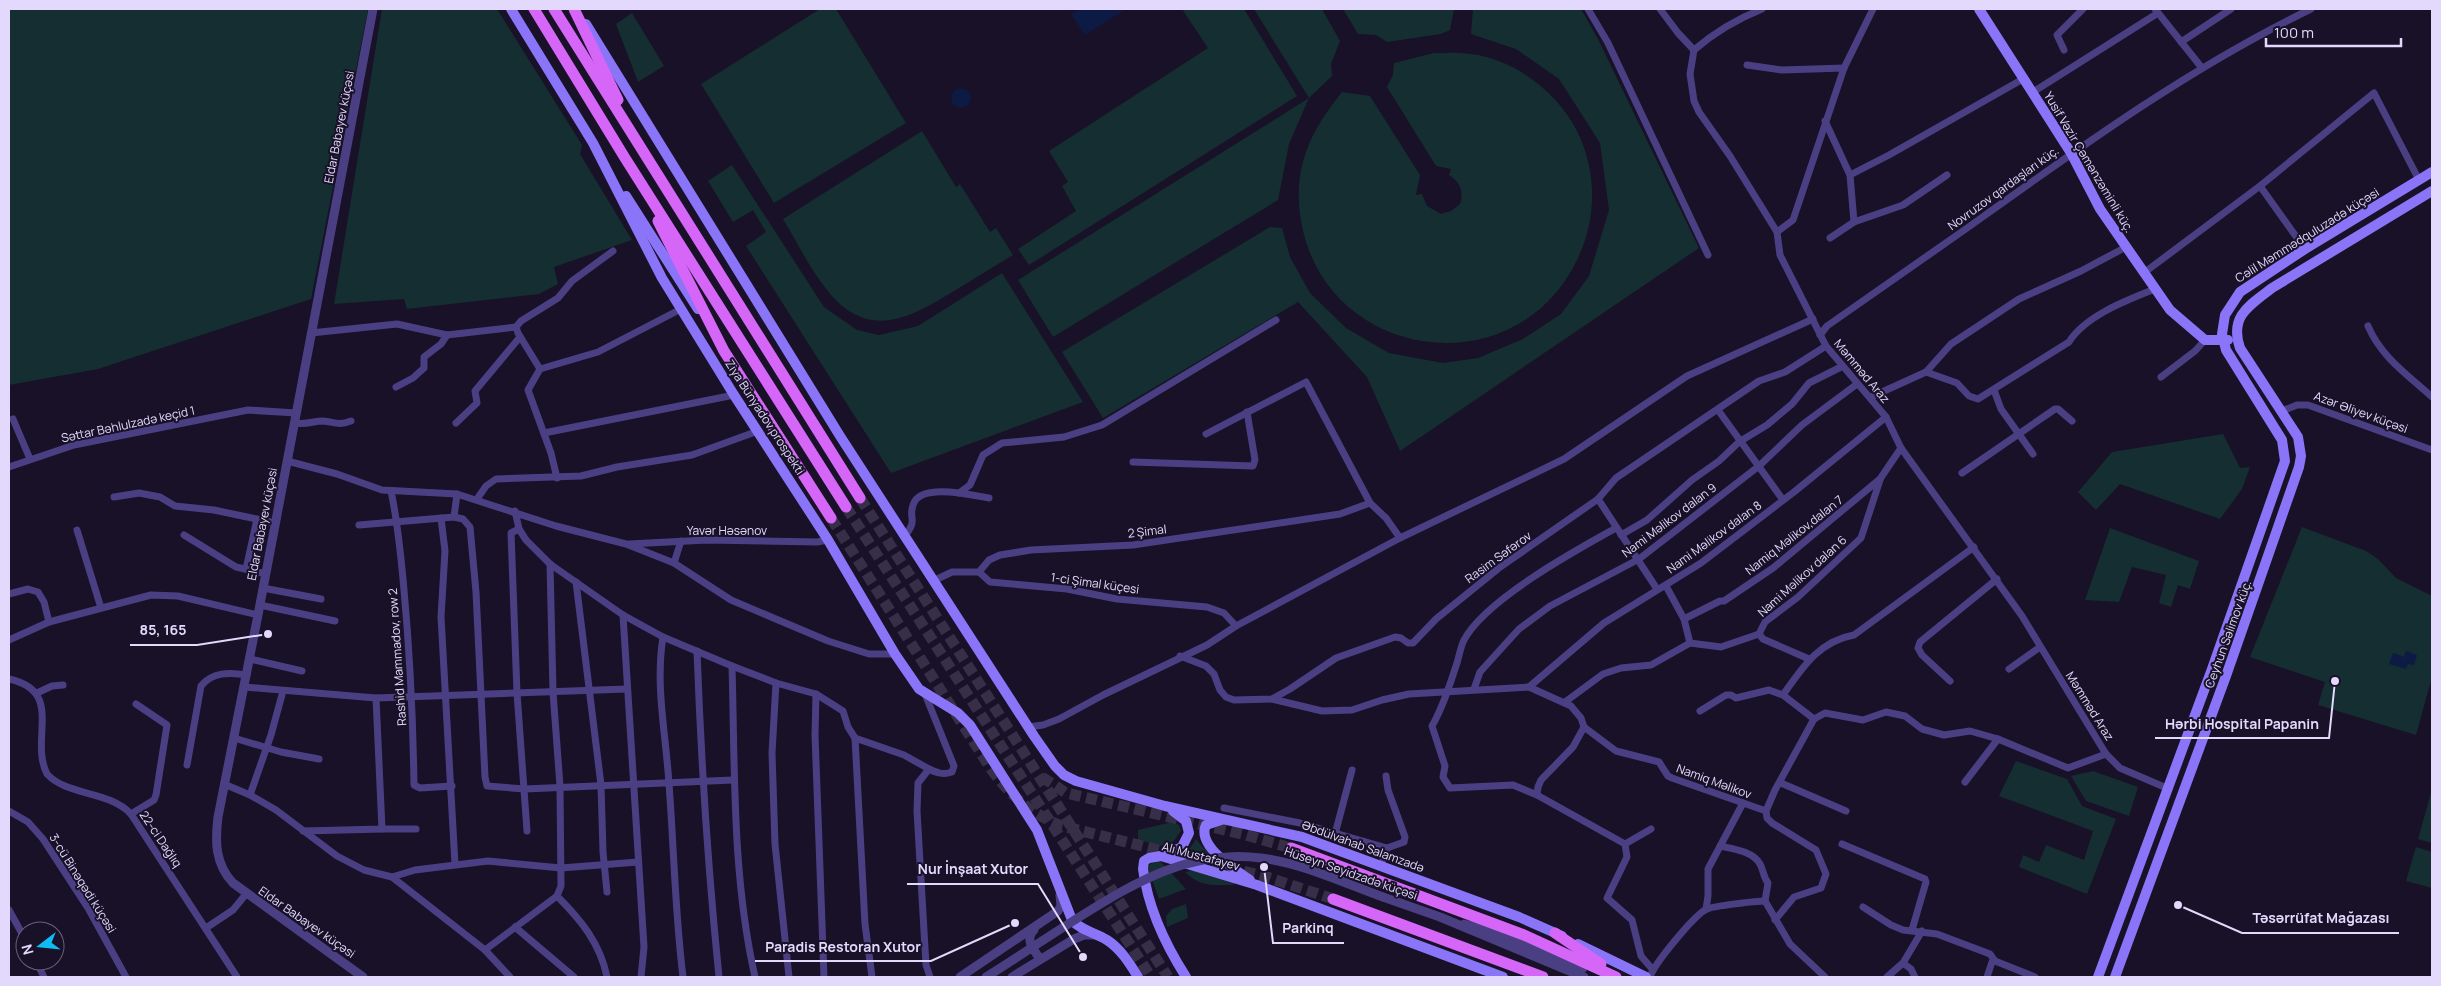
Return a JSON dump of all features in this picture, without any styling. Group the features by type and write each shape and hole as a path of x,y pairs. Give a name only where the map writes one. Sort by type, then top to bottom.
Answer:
{"main road":[{"name":"Ziya Bünyadov prospekti","path":"511,9 592,142 658,271 734,395 828,540 895,654 914,682 925,694 964,717 1038,830 1058,885"},
{"name":"Ziya Bünyadov prospekti","path":"534,9 625,158 846,507"},
{"path":"554,9 860,498"},
{"path":"575,9 641,149"},
{"path":"575,9 904,537 1028,727"},
{"name":"Yusif Vəzir Çəmənzəminli küç.","path":"1979,9 2071,153 2100,209 2170,310 2205,340"},
{"path":"592,142 724,351"},
{"name":"Ziya Bünyadov prospekti","path":"625,158 724,351 832,518"},
{"name":"Cəlil Məmmədquluzadə küçəsi","path":"2282,472 2285,452 2282,440 2231,360 2223,341 2222,326 2225,315 2240,292 2304,249 2432,172"},
{"path":"2282,411 2245,356 2237,338 2240,318 2249,305 2272,288 2432,192"},
{"path":"2352,220 2360,234"},
{"path":"2205,340 2223,341 2237,338"},
{"name":"Ceyhun Səlimov küç.","path":"2115,977 2299,467 2301,447 2298,437 2282,411"},
{"name":"Ceyhun Səlimov küç.","path":"2098,977 2282,472"},
{"path":"2268,509 2283,514"},
{"name":"Əbdülvahab Salamzadə","path":"1028,727 1061,772 1076,782 1165,806 1302,837 1519,917 1649,975"},
{"path":"1160,856 1182,847 1189,833 1189,826 1183,818 1165,806"},
{"path":"1225,819 1210,821 1206,824 1204,832 1207,841 1227,864 1257,885 1503,977"},
{"path":"1291,848 1524,935 1616,977"},
{"name":"Alı Mustafayev","path":"1186,977 1160,932 1143,874 1144,861 1160,856 1257,885"},
{"path":"1058,885 1072,920 1080,928 1099,936 1118,950 1138,977"},
{"path":"1333,899 1543,977"},
{"path":"1555,933 1621,977"},
{"path":"1561,951 1649,975"}],"street":[{"name":"Eldar Babayev küçəsi","path":"363,977 246,894 226,876 218,859 217,827 373,9"},
{"path":"1588,9 1608,43 1708,255"},
{"path":"1660,9 1694,50 1718,31 1741,17 1762,9"},
{"path":"1777,232 1793,220 1844,68 1873,9"},
{"path":"2064,50 2057,35 2083,9"},
{"path":"2181,42 2231,9"},
{"name":"Novruzov qardaşları küç.","path":"1820,335 1827,326 2071,153 2202,68 2286,20 2310,9"},
{"path":"2033,92 2157,11 2202,68"},
{"name":"Məmməd Araz","path":"1694,50 1690,74 1694,101 1777,232 1780,255 1826,346 1886,417 1901,448 1997,579 2106,754 2120,768 2168,789"},
{"path":"1747,65 1782,70 1844,68"},
{"path":"1850,175 1889,156 2024,78"},
{"path":"2145,272 2260,186 2374,93 2419,180"},
{"path":"1826,121 1850,175 1854,222"},
{"path":"1830,238 1854,222 1903,206 1947,175"},
{"path":"2260,186 2304,249"},
{"path":"1871,397 1926,372 1951,344 2018,298 2081,271 2126,246"},
{"path":"311,333 397,324 447,335 516,327 521,321 558,298 572,281 613,251"},
{"path":"1926,372 1957,383 1973,398 1978,399 2068,342 2075,332 2118,304 2155,289"},
{"path":"540,369 559,366 598,352 681,309"},
{"path":"1028,727 1043,726 1059,719 1180,656 1207,645 1236,626 1400,538 1564,459 1687,376 1813,319"},
{"path":"959,493 970,485 983,455 1002,443 1064,437 1102,425 1276,320"},
{"path":"2368,326 2375,342 2390,360 2432,397"},
{"path":"516,327 520,338 540,369"},
{"path":"396,387 413,378 424,368 424,358 441,344 447,335"},
{"path":"456,423 477,403 475,391 520,338"},
{"path":"2161,377 2195,351 2205,340"},
{"name":"Rasim Səfərov","path":"1180,656 1206,666 1214,674 1220,690 1226,697 1234,700 1272,699 1336,658 1395,637 1401,638 1408,643 1417,640 1436,619 1499,568 1598,498 1616,478 1759,382 1786,372 1826,346"},
{"path":"1621,536 1647,520 1739,442 1774,420 1792,404 1809,383 1842,367"},
{"path":"540,369 528,390 544,433 557,478"},
{"path":"1206,434 1306,382 1370,503 1386,518 1400,538"},
{"name":"Nami Məlikov dalan 9","path":"1474,689 1480,672 1519,629 1550,606 1639,559 1759,466 1802,425 1857,384"},
{"path":"1994,390 2001,409 2033,454"},
{"path":"544,433 734,395"},
{"name":"Azər Əliyev küçəsi","path":"2282,411 2297,405 2308,405 2432,450"},
{"name":"Səttar Bəhlulzadə keçid 1","path":"9,467 86,442 224,417 254,409 296,413"},
{"path":"1962,473 2055,409 2058,409 2072,421"},
{"path":"1718,410 1739,442 1783,500"},
{"path":"1134,462 1253,466 1254,460 1248,412"},
{"name":"Nami Məlikov dalan 8","path":"1529,687 1604,623 1701,563 1886,417"},
{"path":"13,419 30,459"},
{"path":"294,423 307,425 324,421 337,425 350,421"},
{"path":"477,499 486,486 496,479 581,476 617,467 692,455 758,431"},
{"name":"Namiq Məlikov,dalan 7","path":"1684,619 1720,601 1724,601 1773,568 1880,479 1901,448"},
{"path":"287,461 391,491 457,494 515,511 556,526 626,544 674,563 731,600 828,641 869,654 895,654"},
{"name":"Nami Məlikov dalan 6","path":"1760,634 1765,622 1798,597 1861,538 1880,479"},
{"name":"Rashid Mammadov, row 2","path":"391,491 398,520 412,698 414,785 420,788 452,786"},
{"path":"904,537 913,526 912,506 918,497 931,492 959,493 989,498"},
{"path":"114,497 138,494 160,497 175,506 214,510 275,523"},
{"path":"454,517 457,494"},
{"path":"1598,498 1657,589"},
{"name":"2 Şimal","path":"978,572 989,560 1000,555 1031,550 1133,545 1340,514 1370,503"},
{"path":"515,511 519,529 526,540 550,564 623,615 663,637 732,666 776,683 816,694 843,711 848,727 855,738 865,924 872,977"},
{"path":"359,525 398,520 454,517 463,519 470,527 476,592 486,784 492,788 525,789 734,780"},
{"path":"441,518 445,551 441,617 455,864"},
{"path":"246,569 257,519"},
{"path":"1616,528 1560,558 1493,608 1464,640 1448,692 1432,729 1446,766 1443,777 1448,786 1461,789 1513,785 1625,844"},
{"path":"519,529 510,533 516,693 527,830"},
{"path":"77,530 101,608"},
{"path":"184,535 236,567 266,574"},
{"name":"Yavər Həsənov","path":"626,544 681,541 817,542 828,540"},
{"path":"674,563 681,541"},
{"path":"1783,695 1809,659 1839,637 1854,635 1974,546"},
{"path":"485,950 557,896 561,886 560,786 553,692 550,564"},
{"path":"933,581 952,572 978,572"},
{"name":"1-ci Şimal küçesi","path":"978,572 990,582 1067,589 1116,599 1207,607 1224,613 1236,626"},
{"path":"1950,681 1922,655 1918,648 1920,642 1997,579"},
{"path":"576,582 601,785 604,866 607,892"},
{"path":"1666,586 1684,619 1690,643"},
{"path":"263,588 321,599"},
{"path":"9,594 28,589 38,592 44,602 49,622"},
{"path":"9,640 49,622 137,598 164,594 258,615"},
{"path":"260,605 334,621"},
{"path":"623,615 644,946 641,977"},
{"path":"1564,702 1603,674 1621,668 1651,665 1690,643 1721,647 1760,634 1763,639 1809,659"},
{"path":"663,637 659,683 669,782 679,940 684,977"},
{"path":"2009,670 2040,646"},
{"path":"697,651 711,897 719,977"},
{"path":"250,659 302,671"},
{"path":"732,666 734,780 741,907 755,977"},
{"path":"187,765 201,686 207,679 215,675 229,673 246,675"},
{"path":"9,679 29,686 37,693 52,686 64,685"},
{"path":"776,683 772,753 775,844 789,977"},
{"path":"244,687 376,698 627,688"},
{"name":"Namiq Məlikov","path":"1272,699 1322,711 1352,710 1382,700 1409,694 1529,687 1571,706 1581,718 1584,727 1616,751 1660,762 1668,776 1672,778 1766,812"},
{"path":"1700,711 1726,695 1736,698 1769,690 1783,695 1814,719"},
{"path":"250,795 283,691"},
{"name":"22-ci Dağlıq","path":"37,693 42,711 42,756 47,774 60,783 113,800 131,814 237,977"},
{"path":"816,694 814,735 824,977"},
{"path":"855,738 904,756 939,774 952,772 954,766 925,694"},
{"path":"376,698 382,829"},
{"path":"131,814 154,800 167,725 136,704"},
{"path":"1775,920 1794,897 1821,888 1826,874 1816,850 1772,823 1767,818 1766,812 1775,790 1781,784 1794,754 1814,719 1825,713 1863,720 1886,712 1906,716 1922,729 1944,735 1970,732 1998,739 2068,768 2106,754"},
{"path":"1537,796 1538,786 1542,780 1573,746 1584,727"},
{"path":"234,738 281,752 319,758"},
{"path":"1965,782 1998,739"},
{"path":"929,769 918,783 917,811 926,966 930,977"},
{"path":"1335,834 1352,770"},
{"path":"1224,808 1300,823 1387,848 1404,842 1405,837 1388,790 1386,776"},
{"path":"224,784 250,795 276,810 337,856 364,870 392,878 485,950 510,977"},
{"path":"1781,784 1846,811"},
{"path":"1649,975 1678,937 1706,909 1708,869 1743,803"},
{"name":"3-cü Binəqədi küçəsi","path":"9,810 28,822 43,839 88,908 126,977"},
{"path":"1625,844 1651,829"},
{"path":"303,831 416,830"},
{"path":"1625,844 1627,857 1607,898 1632,920 1649,975"},
{"path":"1842,844 1925,878 1926,882 1912,930"},
{"path":"1720,846 1750,854 1760,863 1763,877 1768,883 1765,901"},
{"path":"1382,866 1387,848"},
{"name":"Hüseyn Seyidzadə küçəsi","path":"986,977 1130,886 1167,869 1212,858 1242,856 1274,860 1440,917"},
{"path":"392,878 415,870 488,861 561,868 638,862"},
{"path":"1040,959 1029,939 1030,934 1060,908 1061,899 1058,885"},
{"path":"206,928 233,910 246,894"},
{"path":"557,896 592,935 604,960 608,977"},
{"path":"1765,901 1790,944 1825,977"},
{"path":"1706,909 1765,901"},
{"path":"1863,907 1891,925 1922,931 1983,951 1990,954 1995,961 2035,977"},
{"path":"9,910 15,921"},
{"path":"1440,917 1584,977"},
{"path":"1440,917 1484,929 1605,977"},
{"path":"961,977 1038,926"},
{"path":"515,927 574,977"},
{"path":"1887,977 1903,963 1922,931"},
{"path":"1012,977 1079,936 1099,936"},
{"path":"1987,977 1992,962 1995,961"},
{"path":"1903,963 1911,969 1915,977"},
{"path":"961,977 972,974 979,977"}],"green space":[{"path":"9,9 368,9 311,299 98,369 9,385"},
{"path":"382,9 497,9 582,145 580,154 632,240 554,267 558,284 539,294 407,309 404,299 334,304"},
{"path":"820,9 836,9 906,123 774,203 701,84"},
{"path":"1182,9 1244,9 1297,96 1029,265 1018,249 1076,211 1062,186 1068,182 1049,151 1208,48"},
{"path":"1254,9 1322,9 1340,41 1331,64 1332,76 1309,98"},
{"path":"1343,9 1454,9 1450,30 1441,34 1387,42 1376,35 1358,34"},
{"path":"1473,9 1581,9 1598,39 1699,248 1400,451 1367,377 1298,302 1103,418 1062,352 1270,227 1282,228 1290,257 1310,293 1346,328 1389,353 1443,363 1478,358 1523,339 1561,314 1589,276 1609,210 1600,143 1559,79 1516,49 1471,34"},
{"path":"632,13 664,66 638,82 616,24"},
{"path":"1434,53 1462,53 1487,57 1519,71 1547,91 1569,117 1577,131 1584,146 1591,178 1591,211 1584,243 1578,258 1550,300 1512,327 1470,341 1426,342 1383,329 1346,305 1317,268 1301,221 1299,195 1303,160 1321,120 1342,92 1370,96 1420,175 1416,195 1422,194 1427,206 1441,214 1451,211 1460,204 1460,187 1449,175 1451,169 1436,166 1387,87 1393,75 1394,63"},
{"path":"1309,98 1289,144 1278,200 1053,337 1018,280"},
{"path":"922,131 956,187 960,184 990,232 996,228 1013,255 921,310 889,320 873,320 857,316 842,306 827,290 809,264 783,219"},
{"path":"732,165 824,307 857,330 879,335 918,326 1002,273 1083,402 891,473 746,246 766,232 753,210 733,222 708,181"},
{"path":"2223,434 2240,468 2250,467 2242,489 2220,519 2120,484 2096,510 2078,492 2112,452"},
{"path":"2302,527 2366,551 2378,559 2396,578 2432,596 2432,677 2416,735 2318,705 2325,682 2250,657"},
{"path":"2110,528 2199,561 2190,589 2178,585 2171,607 2159,603 2166,575 2132,567 2119,602 2085,600"},
{"path":"2016,761 2067,779 2082,806 2116,819 2087,894 2019,867 2023,855 2039,862 2046,845 2084,860 2093,831 1999,796"},
{"path":"2093,771 2138,787 2129,816 2086,801 2071,776"},
{"path":"2432,789 2432,843 2418,839"},
{"path":"1172,822 1179,825 1181,831 1170,846 1138,840 1138,830"},
{"path":"1196,839 1220,867 1179,857 1188,851"},
{"path":"2416,847 2432,852 2432,888 2406,881"},
{"path":"1159,861 1186,889 1159,899 1148,869 1150,864"},
{"path":"1193,870 1235,882 1235,884 1201,883 1185,872"},
{"path":"1186,904 1188,918 1167,927 1166,916 1172,909"}],"water":[{"path":"1080,9 1126,9 1085,35 1071,14"},
{"path":"957,88 965,88 971,94 971,102 965,108 957,108 951,102 951,94"},
{"path":"2406,651 2417,655 2414,665 2408,664 2406,669 2389,664 2393,653 2404,657"}],"tunnel":[{"path":"860,498 1168,977"},
{"path":"846,507 1151,977"},
{"path":"831,518 991,769 1006,787 1031,810 1062,826 1267,877 1333,899"},
{"path":"1042,777 1066,793 1246,835 1291,848"}],"place":[{"name":"85, 165","path":"268,634"},
{"name":"Hərbi Hospital Papanin","path":"2335,681"},
{"name":"Parkinq","path":"1264,867"},
{"name":"Təsərrüfat Mağazası","path":"2178,905"},
{"name":"Paradis Restoran Xutor","path":"1015,923"},
{"name":"Nur İnşaat Xutor","path":"1083,957"}]}
